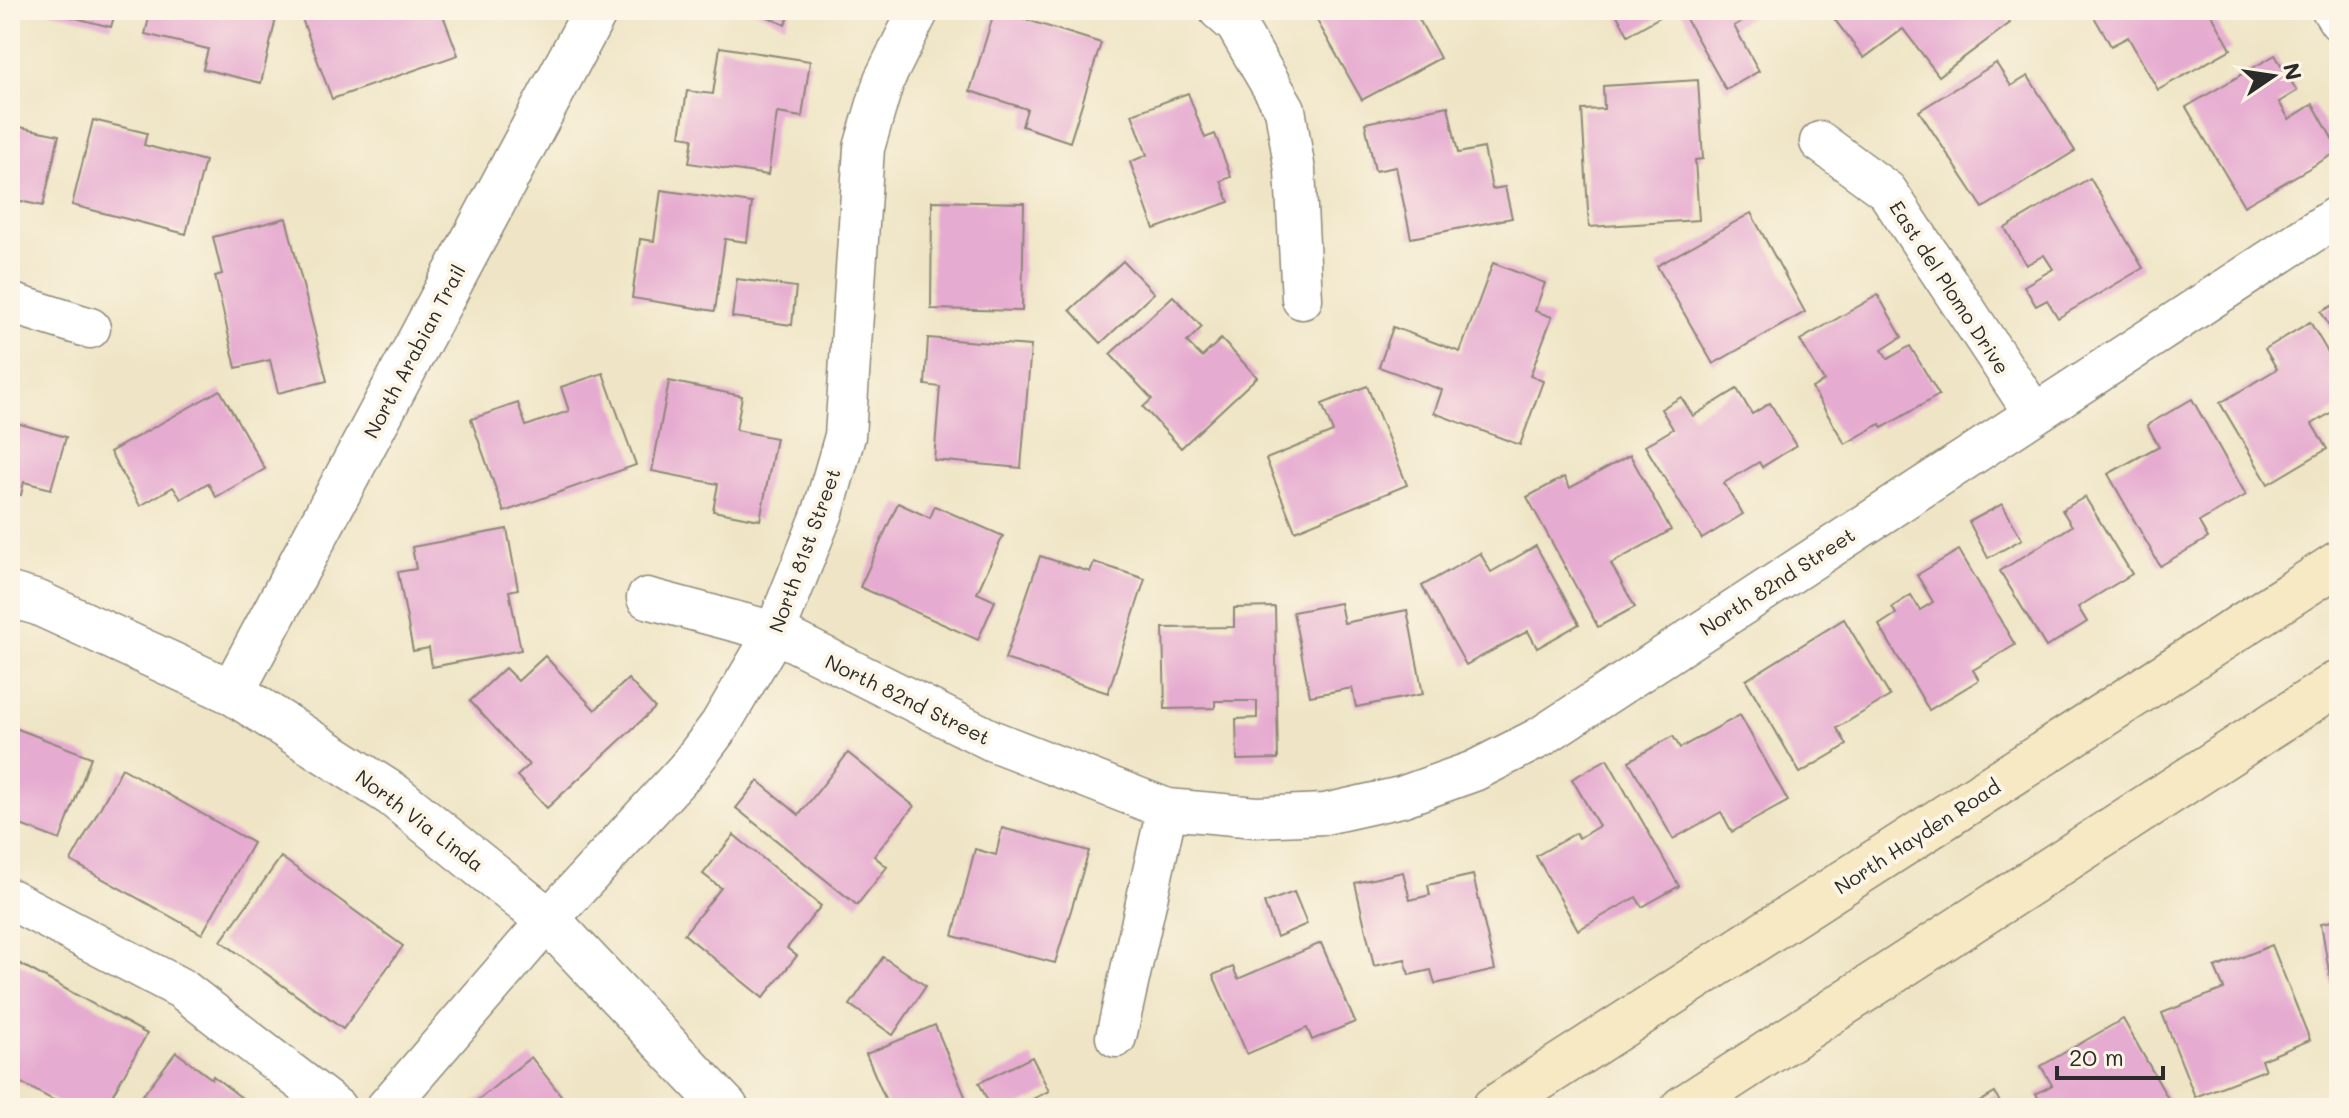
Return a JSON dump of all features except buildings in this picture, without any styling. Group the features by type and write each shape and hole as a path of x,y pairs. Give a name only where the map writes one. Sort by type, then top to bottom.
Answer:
{"main road":[{"name":"North Hayden Road","path":"1494,1108 2339,563"},
{"path":"1683,1108 2339,682"}],"street":[{"name":"North Arabian Trail","path":"232,692 596,10"},
{"name":"North 81st Street","path":"386,1108 548,920 687,769 720,725 775,632 823,512 845,436 864,148 884,80 919,10"},
{"path":"1219,10 1236,25 1285,109 1295,171 1302,299"},
{"path":"2332,10 2339,21"},
{"name":"East del Plomo Drive","path":"1820,142 1887,191 2033,412"},
{"name":"North 82nd Street","path":"647,598 775,632 993,741 1167,809 1256,817 1325,814 1401,797 1474,771 1539,738 2033,412 2339,215"},
{"path":"10,303 90,328"},
{"name":"North Via Linda","path":"10,595 38,603 232,692 393,795 548,920 726,1108"},
{"path":"1116,1037 1167,809"},
{"path":"10,899 182,989 336,1108"}]}
